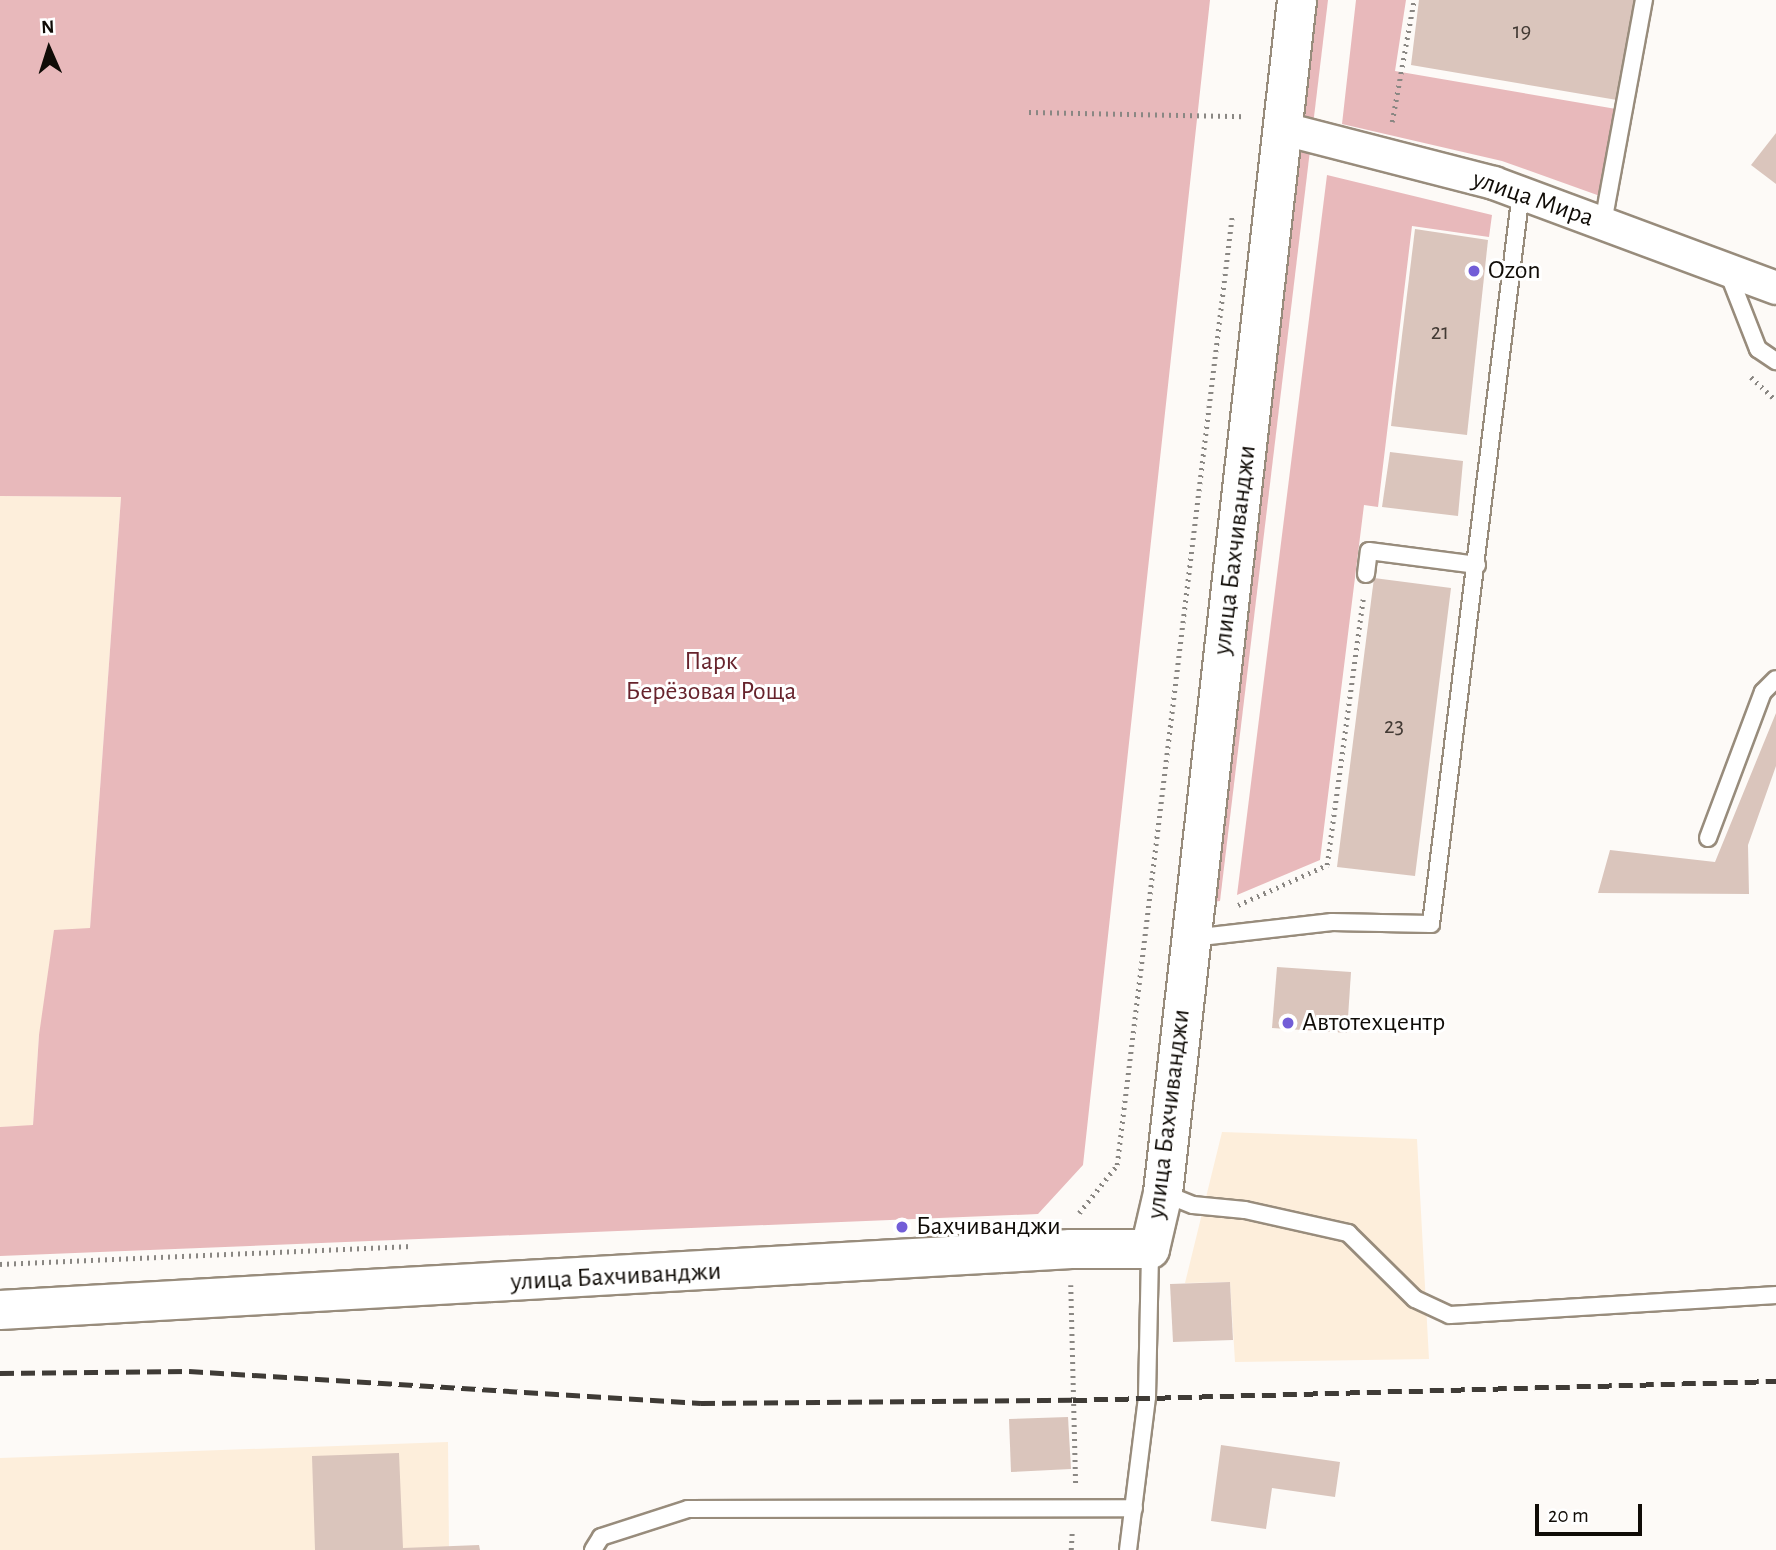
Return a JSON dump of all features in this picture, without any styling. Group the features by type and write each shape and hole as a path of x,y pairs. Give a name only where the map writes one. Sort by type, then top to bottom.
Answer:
{"main road":[{"name":"улица Бахчиванджи","path":"0,1310 1071,1249 1150,1249 1163,1193 1297,0"}],"street":[{"name":"улица Мира","path":"1284,129 1521,192 1776,288"}],"lane":[{"path":"1603,223 1644,0"},
{"path":"1190,939 1332,922 1431,924 1521,192"},
{"path":"1727,270 1759,349 1776,361"},
{"path":"1366,574 1369,551 1477,565"},
{"path":"1708,838 1763,692 1776,679"},
{"path":"1163,1193 1193,1205 1245,1210 1348,1233 1415,1299 1450,1315 1776,1295"},
{"path":"1128,1550 1147,1397 1150,1249"},
{"path":"593,1550 601,1537 688,1509 1134,1508"}],"path":[{"path":"1242,130 1246,103"},
{"path":"1030,113 1244,116"},
{"path":"1071,1550 1071,1249 1075,1218 1117,1165 1232,213"},
{"path":"1235,906 1327,866 1366,574"},
{"path":"0,1264 414,1246"}],"shaded area":[{"path":"0,496 121,497 90,929 39,1035 33,1126 0,1127"},
{"path":"1222,1132 1417,1139 1429,1359 1235,1362 1230,1282 1185,1283"},
{"path":"448,1442 449,1550 0,1550 0,1458"}],"green space":[{"name":"Парк Берёзовая Роща","path":"0,0 1210,0 1083,1165 1038,1214 0,1256 0,1127 33,1125 39,1035 54,930 90,928 121,497 0,496"},
{"path":"1306,0 1328,0 1220,901 1193,905"},
{"path":"1356,0 1406,0 1395,71 1622,110 1600,196 1502,161 1342,124"},
{"path":"1327,175 1492,215 1489,237 1412,226 1378,507 1364,505 1320,860 1237,895"}],"building":[{"path":"1419,0 1636,0 1617,100 1411,65"},
{"path":"1776,133 1776,184 1751,165"},
{"path":"1415,229 1488,240 1467,435 1391,426"},
{"path":"1390,452 1463,461 1458,516 1382,507"},
{"path":"1374,578 1451,588 1415,876 1337,867"},
{"path":"1776,713 1776,766 1748,845 1749,894 1598,893 1610,850 1715,862"},
{"path":"1277,967 1351,972 1347,1033 1272,1028"},
{"path":"1230,1282 1233,1340 1173,1342 1170,1284"},
{"path":"1068,1417 1071,1469 1011,1472 1009,1419"},
{"path":"1221,1445 1340,1462 1335,1497 1272,1488 1266,1529 1211,1521"},
{"path":"399,1453 403,1548 479,1545 480,1550 315,1550 312,1456"}],"railway":[{"path":"0,1373 189,1371 701,1403 1073,1400 1776,1381"}],"place":[{"name":"Ozon","path":"1474,271"},
{"name":"Автотехцентр","path":"1288,1023"},
{"name":"Бахчиванджи","path":"902,1227"}]}
